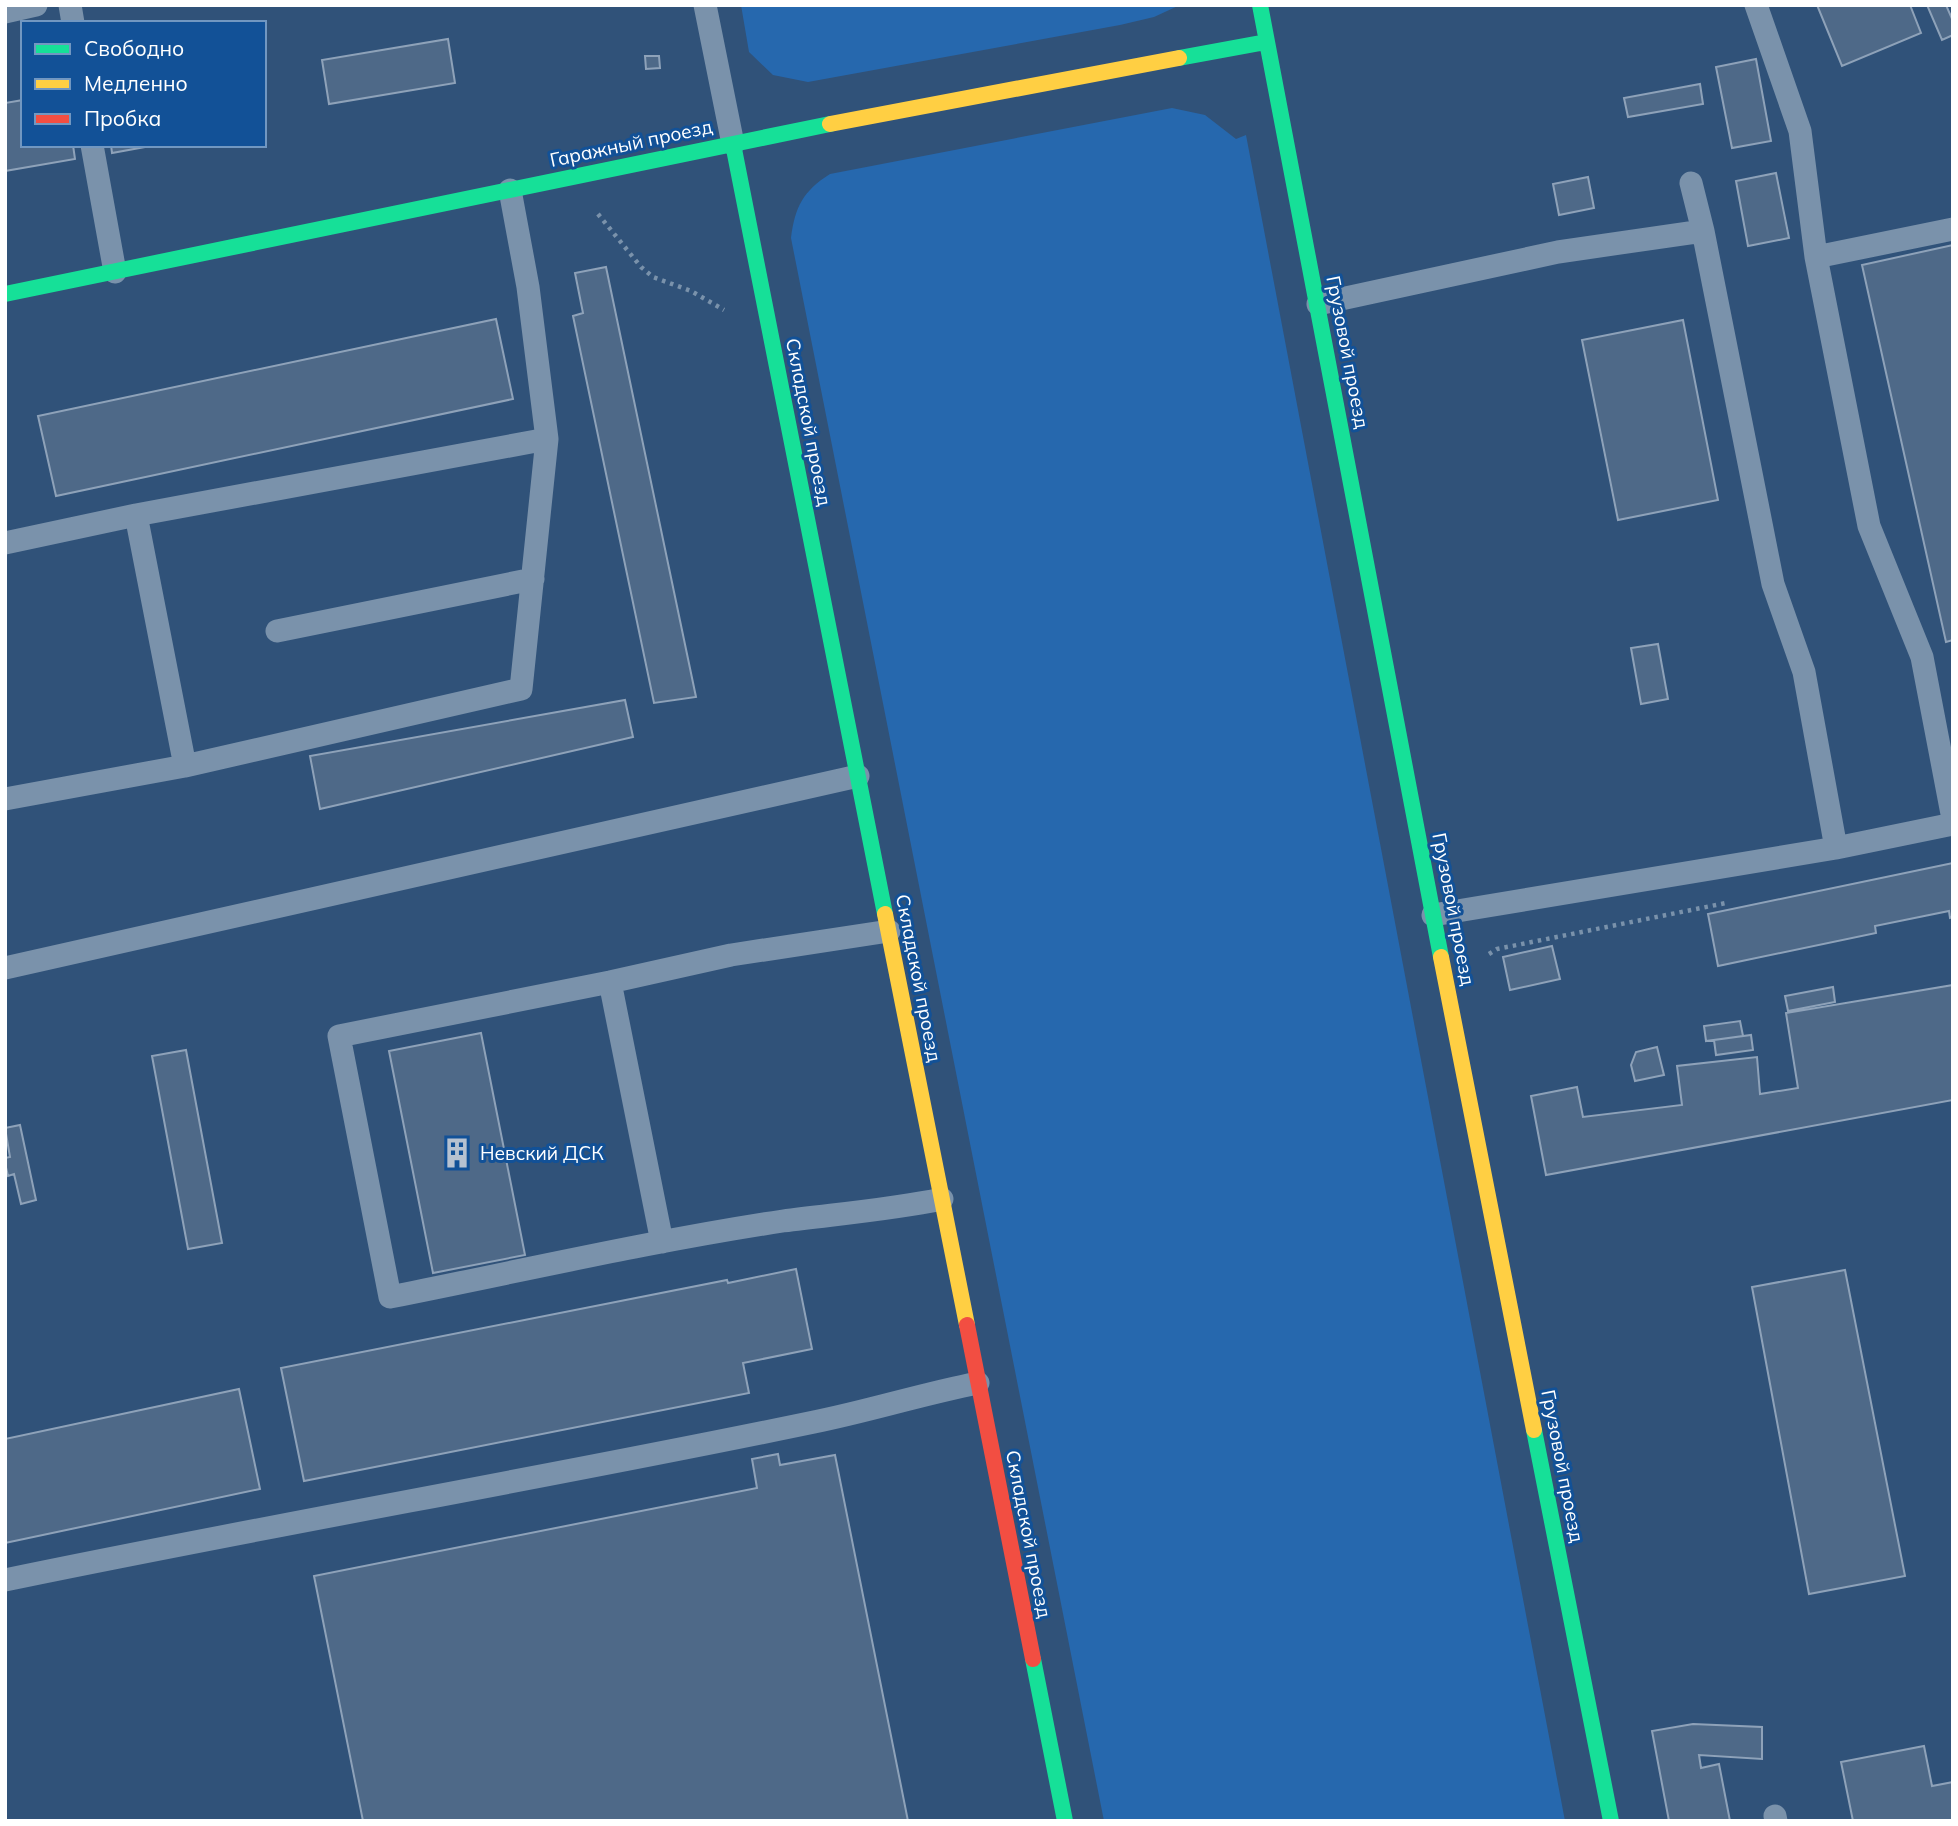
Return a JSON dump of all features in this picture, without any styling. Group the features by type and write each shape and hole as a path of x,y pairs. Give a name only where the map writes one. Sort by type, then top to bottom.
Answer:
{"street":[{"name":"Грузовой проезд","path":"1259,5 1433,915 1611,1821"},
{"name":"Гаражный проезд","path":"5,294 733,144 1266,42"},
{"name":"Складской проезд","path":"733,144 1065,1821"}],"lane":[{"path":"5,12 36,5"},
{"path":"705,5 733,144"},
{"path":"1756,5 1800,131 1816,257 1869,526 1922,657 1953,819"},
{"path":"92,147 115,272"},
{"path":"1691,183 1703,231 1773,584 1804,672 1836,848"},
{"path":"5,799 185,766 521,689 547,439 528,287 510,190"},
{"path":"1816,257 1953,229"},
{"path":"1318,304 1558,252 1703,231"},
{"path":"5,543 136,515 547,439"},
{"path":"136,515 185,766"},
{"path":"277,631 533,579"},
{"path":"5,968 858,776"},
{"path":"1433,915 1836,848 1953,824"},
{"path":"888,931 731,955 339,1036 390,1297 662,1242 784,1221 900,1208 942,1199"},
{"path":"610,982 662,1242"},
{"path":"5,1580 163,1547 814,1422 978,1383"}],"path":[{"path":"597,214 641,267 653,277 691,291 724,310"}],"shaded area":[{"path":"741,5 1180,5 1154,17 1120,25 808,82 773,75 749,52"},
{"path":"1172,108 1205,115 1236,139 1246,135 1565,1821 1104,1821 791,238 795,217 802,201 813,187 830,174"}],"building":[{"path":"1817,5 1910,5 1921,33 1842,66"},
{"path":"1927,5 1946,5 1953,21 1953,35 1942,40"},
{"path":"448,39 455,83 329,104 322,60"},
{"path":"645,56 659,56 660,68 646,69"},
{"path":"1756,59 1771,141 1732,148 1716,67"},
{"path":"1700,84 1703,104 1628,117 1624,98"},
{"path":"21,100 21,147 73,147 75,159 5,171 5,103"},
{"path":"111,147 145,147 112,153"},
{"path":"1776,173 1789,238 1748,246 1736,181"},
{"path":"1588,177 1594,208 1559,215 1553,184"},
{"path":"1953,245 1953,640 1946,642 1862,265"},
{"path":"606,267 696,697 654,703 573,316 583,313 575,273"},
{"path":"496,319 513,399 56,496 38,416"},
{"path":"1683,320 1718,500 1618,520 1582,340"},
{"path":"1658,644 1668,699 1641,704 1631,648"},
{"path":"625,700 633,737 320,809 310,756"},
{"path":"1953,863 1953,917 1950,918 1949,911 1875,926 1876,933 1718,966 1708,914"},
{"path":"1552,946 1560,979 1510,990 1503,957"},
{"path":"1953,985 1953,1100 1546,1175 1531,1096 1577,1087 1583,1117 1682,1105 1677,1066 1757,1057 1760,1094 1798,1088 1786,1013"},
{"path":"1833,987 1835,1002 1788,1011 1785,996"},
{"path":"1740,1021 1743,1036 1706,1041 1704,1026"},
{"name":"Невский ДСК","path":"481,1033 525,1255 433,1273 389,1051"},
{"path":"1751,1035 1753,1050 1716,1055 1714,1040"},
{"path":"1657,1047 1664,1075 1635,1081 1631,1065 1636,1052"},
{"path":"186,1050 222,1243 188,1249 152,1056"},
{"path":"20,1125 36,1200 21,1204 14,1174 8,1176 5,1163 5,1158 10,1157 5,1128"},
{"path":"796,1269 812,1349 743,1363 749,1393 304,1481 281,1368 727,1280 728,1283"},
{"path":"1845,1270 1905,1576 1809,1594 1752,1287"},
{"path":"239,1389 260,1489 5,1543 5,1439"},
{"path":"778,1454 780,1465 835,1455 908,1821 363,1821 314,1576 757,1488 752,1459"},
{"path":"1693,1724 1762,1727 1762,1759 1699,1755 1701,1768 1719,1764 1730,1821 1669,1821 1652,1731"},
{"path":"1924,1746 1932,1786 1953,1782 1953,1821 1853,1821 1841,1762"}],"traffic: fast":[{"path":"1260,5 1441,957"},
{"path":"1179,58 1266,42"},
{"path":"5,294 830,124"},
{"path":"733,144 885,914"},
{"path":"1534,1430 1611,1821"},
{"path":"1033,1659 1065,1821"}],"traffic: slow":[{"path":"830,124 1179,58"},
{"path":"885,914 967,1325"},
{"path":"1441,957 1534,1430"}],"traffic: jam":[{"path":"967,1325 1033,1659"}],"place":[{"name":"Невский ДСК","path":"457,1153"}]}
